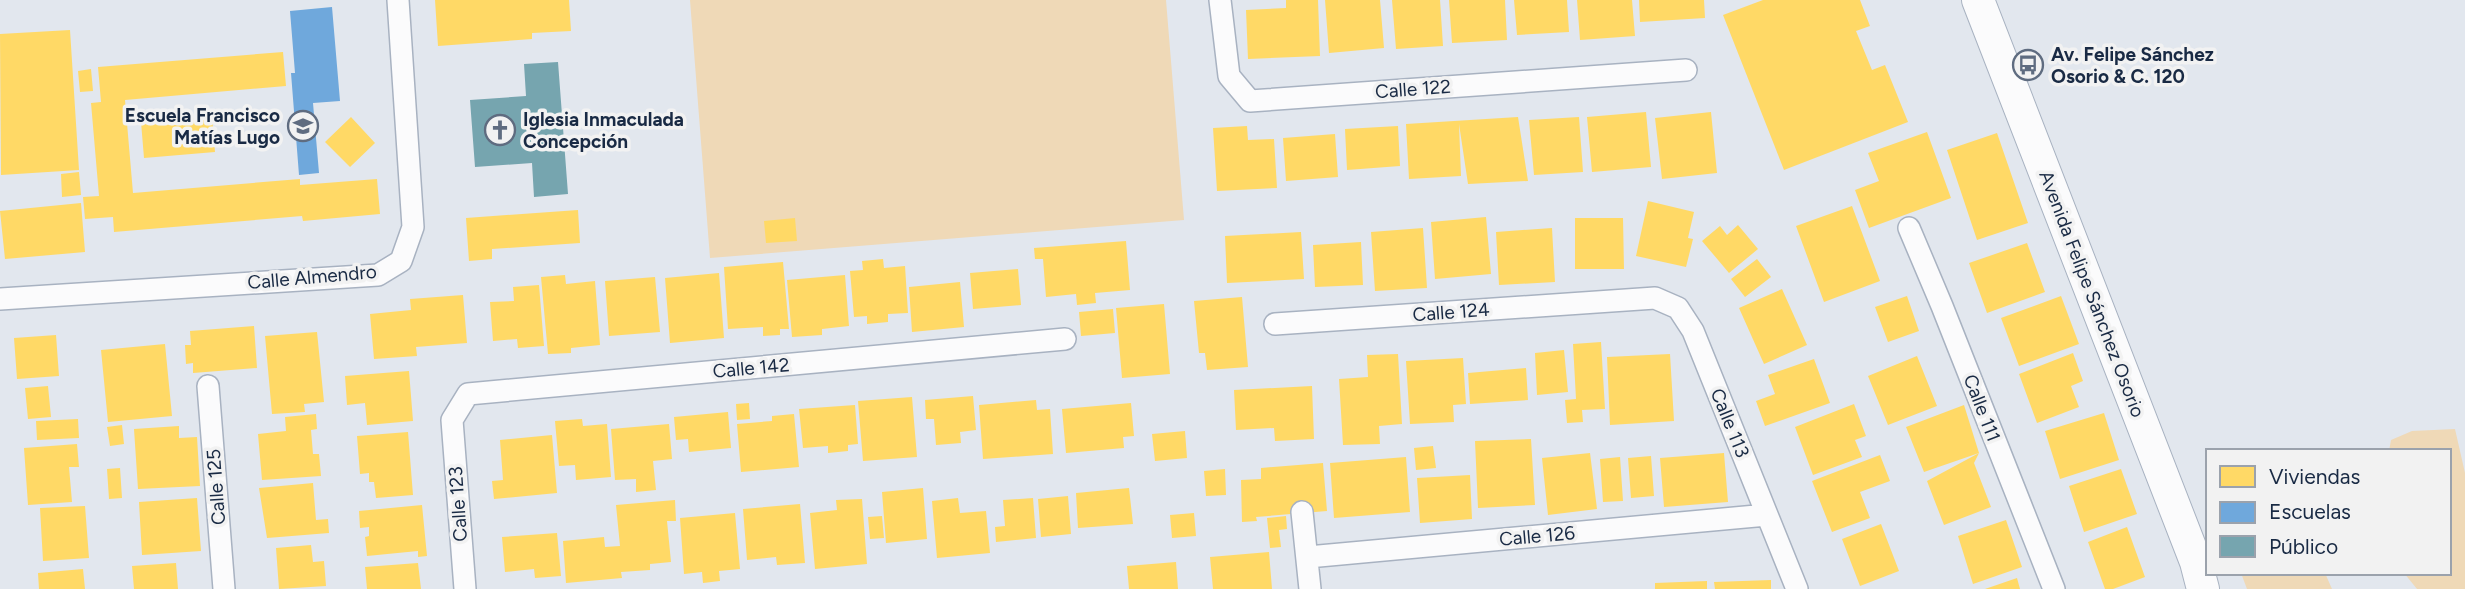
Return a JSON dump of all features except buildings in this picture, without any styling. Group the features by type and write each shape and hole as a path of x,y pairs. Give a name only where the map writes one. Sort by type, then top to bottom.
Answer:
{"street":[{"name":"Calle Almendro","path":"0,299 378,275 401,261 414,227 398,0"},
{"name":"Calle 122","path":"1220,0 1228,76 1250,101 1686,70"},
{"name":"Avenida Felipe Sánchez Osorio","path":"1979,0 2196,562 2203,589"},
{"name":"Calle 111","path":"1909,228 2054,589"},
{"name":"Calle 113","path":"1628,300 1655,298 1678,308 1693,331 1797,589"},
{"name":"Calle 124","path":"1275,324 1628,300"},
{"name":"Calle 142","path":"452,420 468,394 1065,339"},
{"name":"Calle 125","path":"208,386 224,589"},
{"name":"Calle 123","path":"452,420 465,589"},
{"path":"1302,512 1310,589"},
{"name":"Calle 126","path":"1308,557 1767,515"}],"shaded area":[{"path":"690,0 1166,0 1184,220 710,258"},
{"path":"2455,429 2465,473 2465,589 2417,589 2406,575 2451,575 2451,449 2389,449 2391,440 2412,431"},
{"path":"2242,575 2326,575 2332,589 2247,589"}],"place":[{"name":"Av. Felipe Sánchez Osorio & C. 120","path":"2028,65"},
{"name":"Escuela Francisco Matías Lugo","path":"303,126"},
{"name":"Iglesia Inmaculada Concepción","path":"500,130"}]}
